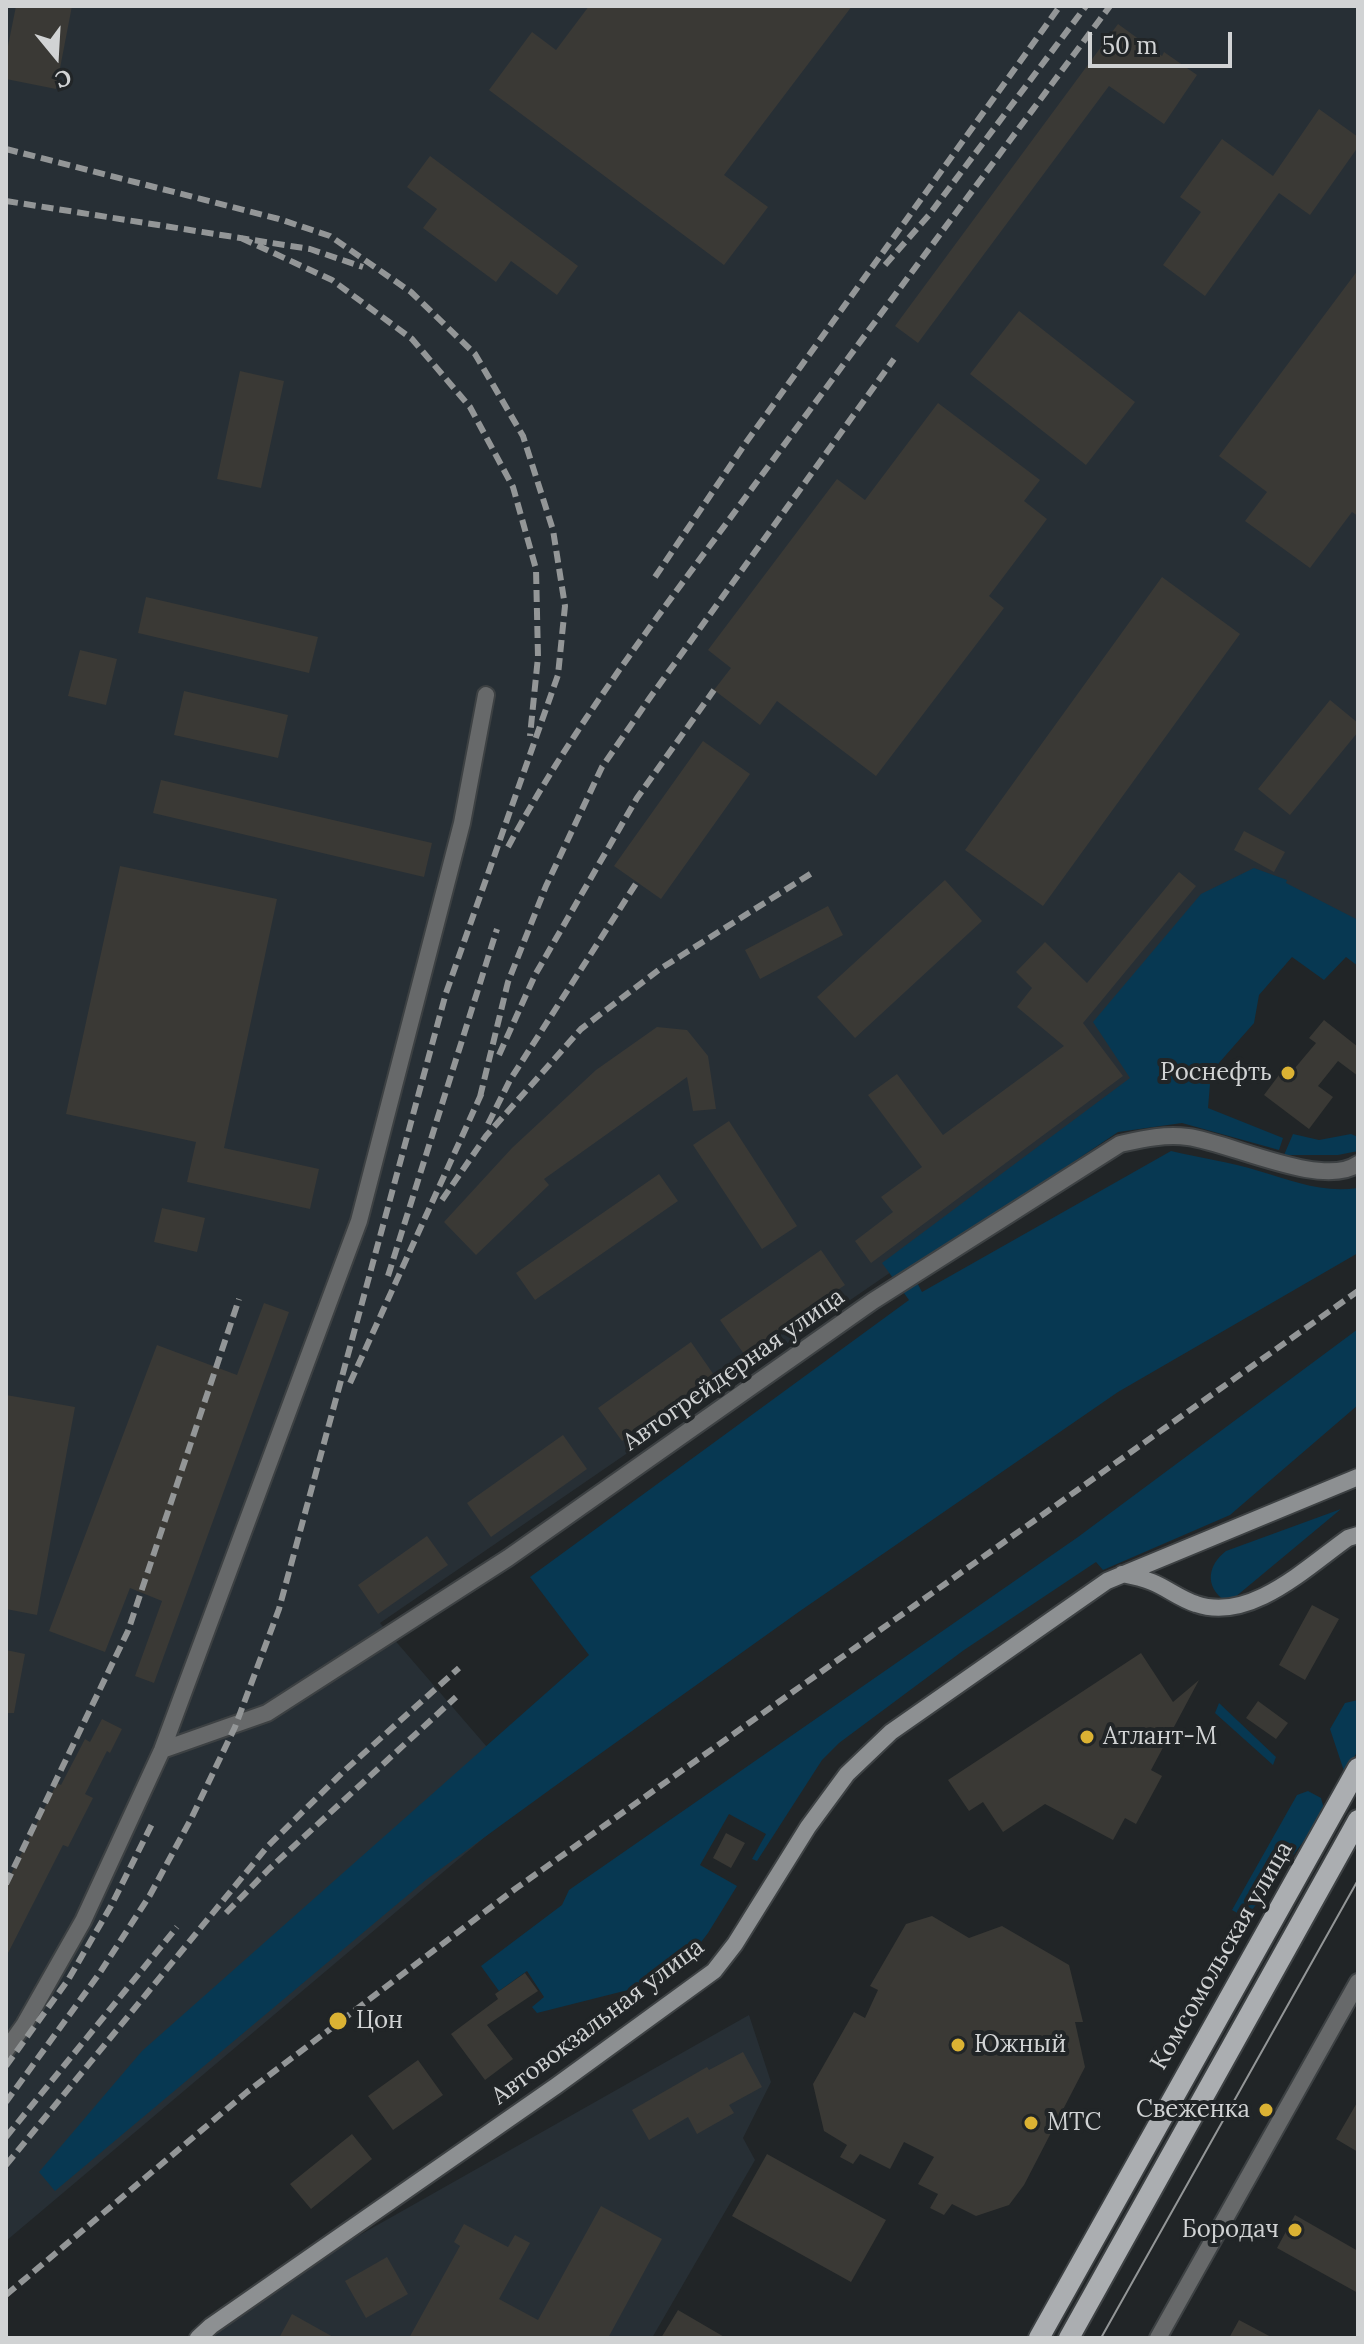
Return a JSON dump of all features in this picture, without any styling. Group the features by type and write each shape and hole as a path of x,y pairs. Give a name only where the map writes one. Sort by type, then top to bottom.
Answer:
{"main road":[{"name":"Комсомольская улица","path":"1039,2338 1358,1768"},
{"path":"1069,2338 1358,1820"}],"street":[{"path":"6,2050 24,2025 83,1921 162,1750 359,1221 462,823 486,695"},
{"name":"Автогрейдерная улица","path":"162,1750 235,1727 267,1713 508,1558 873,1301 1120,1144 1160,1135 1191,1137 1301,1169 1349,1170 1358,1164"},
{"name":"Автовокзальная улица","path":"198,2338 714,1971 735,1944 808,1827 847,1774 891,1732 1107,1581 1358,1477"},
{"path":"1122,1574 1151,1582 1196,1604 1239,1606 1265,1597 1348,1538 1358,1535"},
{"path":"1158,2338 1358,1982"}],"shaded area":[{"path":"6,6 1358,6 1358,924 1260,876 1140,1101 380,1623 531,1798 6,2241"},
{"path":"1254,868 1287,880 1286,883 1358,920 1358,966 1346,957 1324,980 1292,957 1259,995 1254,1023 1211,1072 1208,1108 1283,1138 1279,1150 1182,1123 1118,1132 911,1271 922,1292 1171,1151 1308,1185 1332,1189 1358,1188 1358,1253 1118,1392 800,1611 555,1786 427,1879 55,2191 39,2172 142,2051 589,1655 530,1577 909,1300 882,1263 1130,1078 1093,1022 1201,894"},
{"path":"1293,1134 1319,1140 1351,1134 1358,1137 1358,1151 1338,1155 1284,1155"},
{"path":"1358,1329 1358,1405 1230,1515 1103,1570 1096,1562 964,1650 839,1743 822,1760 757,1861 752,1859 766,1834 729,1814 700,1865 737,1886 708,1933 676,1975 537,2013 532,2007 544,1997 527,1971 499,1991 481,1966 562,1905 569,1890 1078,1537"},
{"path":"1341,1509 1234,1598 1225,1601 1214,1589 1212,1569 1226,1551"},
{"path":"1358,1700 1358,1750 1345,1774 1330,1729 1345,1703"},
{"path":"1219,1703 1276,1757 1273,1765 1215,1713"},
{"path":"1308,1791 1321,1798 1324,1809 1312,1830 1246,1918 1232,1910 1297,1795"},
{"path":"749,2015 771,2082 743,2138 755,2160 652,2338 191,2338 220,2314"}],"building":[{"path":"16,6 72,6 56,89 6,79 6,56"},
{"path":"589,6 852,6 724,175 768,207 724,265 489,90 532,32 556,50"},
{"path":"1118,24 1162,56 1164,52 1197,75 1164,124 1109,86 918,343 895,326"},
{"path":"1319,109 1358,137 1358,147 1310,215 1279,193 1205,296 1163,265 1201,212 1180,197 1222,139 1273,176"},
{"path":"430,156 578,266 557,295 511,261 496,282 423,228 437,209 407,187"},
{"path":"1358,270 1358,516 1352,512 1310,568 1245,521 1267,492 1219,456"},
{"path":"1019,311 1135,402 1086,465 970,374"},
{"path":"240,371 284,381 261,488 217,479"},
{"path":"938,403 1040,480 1024,501 1047,519 989,596 1004,608 876,776 777,701 760,725 714,690 731,668 708,650 837,479 865,500"},
{"path":"1162,577 1240,634 1043,906 965,850"},
{"path":"146,597 318,637 309,673 138,633"},
{"path":"80,650 117,659 106,705 68,696"},
{"path":"184,691 288,715 278,758 174,735"},
{"path":"1330,700 1358,723 1358,732 1290,815 1258,789"},
{"path":"703,741 750,774 661,899 614,866"},
{"path":"161,780 432,843 424,877 153,813"},
{"path":"1244,831 1285,852 1274,872 1234,850"},
{"path":"120,866 277,899 224,1148 319,1169 310,1209 187,1182 196,1142 66,1114"},
{"path":"1179,872 1196,886 1083,1023 1123,1076 871,1263 855,1241 893,1212 881,1197 922,1167 868,1095 897,1074 943,1135 1064,1046 1017,1007 1032,988 1016,972 1045,942 1087,983"},
{"path":"945,880 982,921 855,1038 817,997"},
{"path":"828,906 843,935 760,979 745,950"},
{"path":"1324,1020 1358,1047 1358,1076 1338,1061 1318,1086 1333,1097 1309,1129 1264,1095 1288,1063 1295,1068 1316,1043 1309,1038"},
{"path":"657,1027 687,1030 708,1056 716,1109 693,1111 687,1077 544,1179 549,1185 476,1255 444,1222 512,1148 596,1070"},
{"path":"729,1121 797,1226 762,1249 693,1145"},
{"path":"659,1174 678,1201 535,1300 516,1273"},
{"path":"162,1208 205,1218 197,1252 154,1242"},
{"path":"821,1250 845,1285 744,1354 720,1320"},
{"path":"264,1303 289,1312 154,1683 135,1676 162,1601 130,1588 105,1652 49,1631 157,1345 237,1375"},
{"path":"691,1342 714,1375 622,1441 598,1408"},
{"path":"6,1395 75,1407 37,1615 6,1609"},
{"path":"563,1435 587,1469 491,1537 467,1503"},
{"path":"427,1536 448,1565 378,1614 358,1585"},
{"path":"1312,1605 1339,1619 1305,1680 1279,1665"},
{"path":"6,1650 25,1654 14,1713 6,1713"},
{"path":"1141,1653 1173,1702 1199,1680 1151,1770 1162,1776 1136,1824 1125,1818 1113,1840 1045,1804 1003,1832 983,1802 969,1811 948,1780"},
{"path":"1258,1701 1288,1723 1276,1739 1246,1718"},
{"path":"102,1719 122,1729 85,1794 93,1798 68,1847 63,1845 6,1957 6,1884 57,1783 61,1785 85,1739 90,1742"},
{"path":"726,1833 745,1843 731,1868 713,1858"},
{"name":"Южный","path":"932,1916 969,1938 1002,1926 1069,1965 1083,2022 1075,2022 1085,2067 1024,2185 1009,2205 976,2216 952,2204 944,2215 930,2208 938,2194 918,2184 934,2157 904,2142 890,2169 860,2154 853,2164 840,2157 847,2145 824,2131 813,2084 854,2012 865,2018 878,1990 870,1986 906,1924"},
{"path":"525,1973 538,1991 487,2025 513,2059 485,2080 451,2034 498,1999 495,1994"},
{"path":"743,2052 762,2087 729,2105 734,2113 697,2134 688,2117 649,2140 632,2110 707,2067 709,2070"},
{"name":"Цон","path":"418,2060 443,2095 393,2130 368,2096"},
{"path":"1358,2101 1358,2152 1336,2139"},
{"path":"352,2134 372,2159 311,2209 290,2184"},
{"path":"767,2154 886,2220 851,2282 732,2216"},
{"path":"601,2206 662,2239 608,2338 409,2338 460,2246 454,2242 464,2224 508,2247 515,2235 530,2243 499,2299 538,2320"},
{"path":"1295,2215 1358,2251 1358,2293 1277,2248"},
{"path":"387,2257 408,2294 366,2318 345,2281"},
{"path":"678,2310 726,2338 661,2338"},
{"path":"292,2314 335,2338 279,2338"},
{"path":"1239,2320 1273,2338 1229,2338"}],"tram line":[{"path":"1101,2338 1358,1880"}],"railway":[{"path":"655,577 745,444 1060,6"},
{"path":"885,265 929,215 1086,6"},
{"path":"508,847 589,713 649,628 1110,6"},
{"path":"6,149 279,219 330,236 411,292 475,354 523,436 553,530 565,606 558,675 446,993 279,1609 235,1727 150,1895 99,1974 6,2102"},
{"path":"6,201 310,249 363,267"},
{"path":"241,238 332,280 412,339 470,407 513,487 536,569 538,657 530,736"},
{"path":"480,1097 508,982 546,886 602,767 894,359"},
{"path":"499,1055 535,975 637,798 714,690"},
{"path":"442,1200 486,1136 581,1029 660,969 815,871"},
{"path":"488,1124 510,1080 637,882"},
{"path":"388,1276 497,929"},
{"path":"350,1383 484,1088"},
{"path":"6,2295 247,2092 515,1889 1358,1291"},
{"path":"6,1884 128,1631 239,1299"},
{"path":"6,2165 267,1847 344,1771 459,1668"},
{"path":"226,1913 269,1869 456,1697"},
{"path":"6,2066 68,1980 111,1906 154,1820"},
{"path":"6,2137 177,1927"}],"place":[{"name":"Роснефть","path":"1288,1073"},
{"name":"Атлант-М","path":"1087,1737"},
{"name":"Цон","path":"338,2021"},
{"name":"Южный","path":"958,2045"},
{"name":"Свеженка","path":"1266,2110"},
{"name":"МТС","path":"1031,2123"},
{"name":"Бородач","path":"1295,2230"}]}
